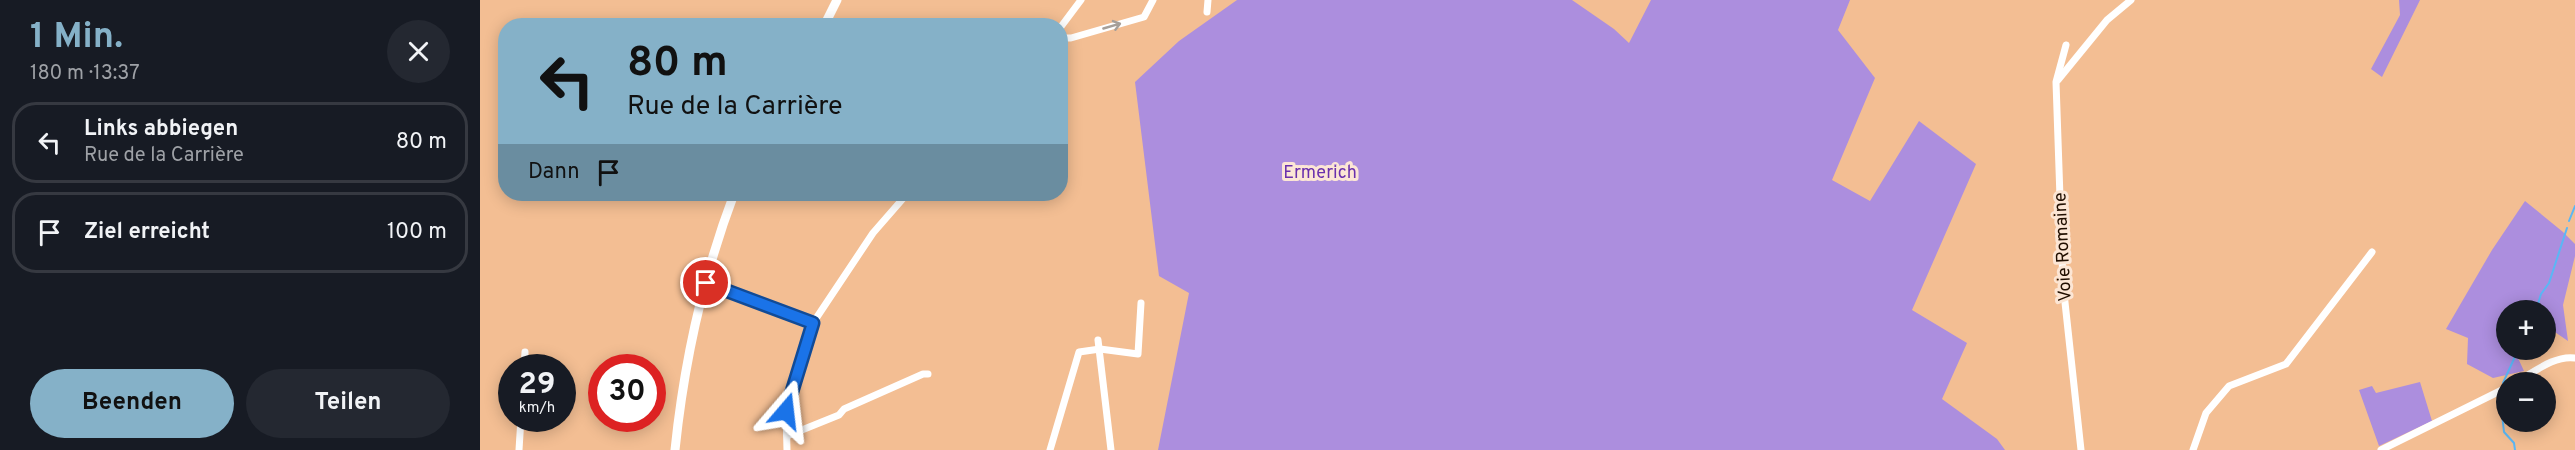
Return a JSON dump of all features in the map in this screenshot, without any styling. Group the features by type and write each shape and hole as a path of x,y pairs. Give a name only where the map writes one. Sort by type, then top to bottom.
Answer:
{"main road":[{"path":"828,18 837,0"},
{"path":"675,450 686,367 706,283 732,201"}],"street":[{"path":"1068,18 1082,0"},
{"path":"1068,38 1144,17 1153,0"},
{"path":"1207,12 1208,0"},
{"path":"2056,82 2107,20 2131,0"},
{"name":"Voie Romaine","path":"2066,45 2056,82 2063,284 2081,450"},
{"path":"787,450 786,411 813,323 873,233 901,201"},
{"path":"2193,450 2206,413 2229,386 2286,364 2372,252"},
{"path":"706,283 813,323"},
{"path":"1050,450 1079,352 1100,349 1138,354 1141,303"},
{"path":"1098,340 1112,450"},
{"path":"2534,372 2553,362 2568,357 2575,358"},
{"path":"787,436 839,415 844,409 923,374 928,374"},
{"path":"2381,450 2496,393"},
{"path":"519,450 520,432"}],"green space":[{"name":"Ermerich","path":"1237,0 1572,0 1614,29 1629,43 1651,0 1850,0 1838,30 1875,78 1832,180 1870,201 1919,121 1976,164 1912,310 1967,343 1942,399 1997,439 2005,450 1158,450 1189,293 1159,276 1135,82 1179,41"},
{"path":"2399,0 2420,0 2382,77 2371,69 2400,15"},
{"path":"2525,201 2575,244 2575,256 2563,305 2568,341 2556,333 2556,300 2496,300 2496,360 2519,360 2524,371 2496,372 2496,377 2493,378 2467,364 2468,338 2446,329 2492,250"},
{"path":"2420,382 2432,421 2379,446 2359,390 2372,386 2376,393"}],"waterway":[{"path":"2569,221 2575,206"},
{"path":"2539,300 2549,283 2567,228"},
{"path":"2508,372 2513,360"},
{"path":"2504,432 2514,443 2515,450"}],"route":[{"path":"706,283 813,323 786,411"}]}
